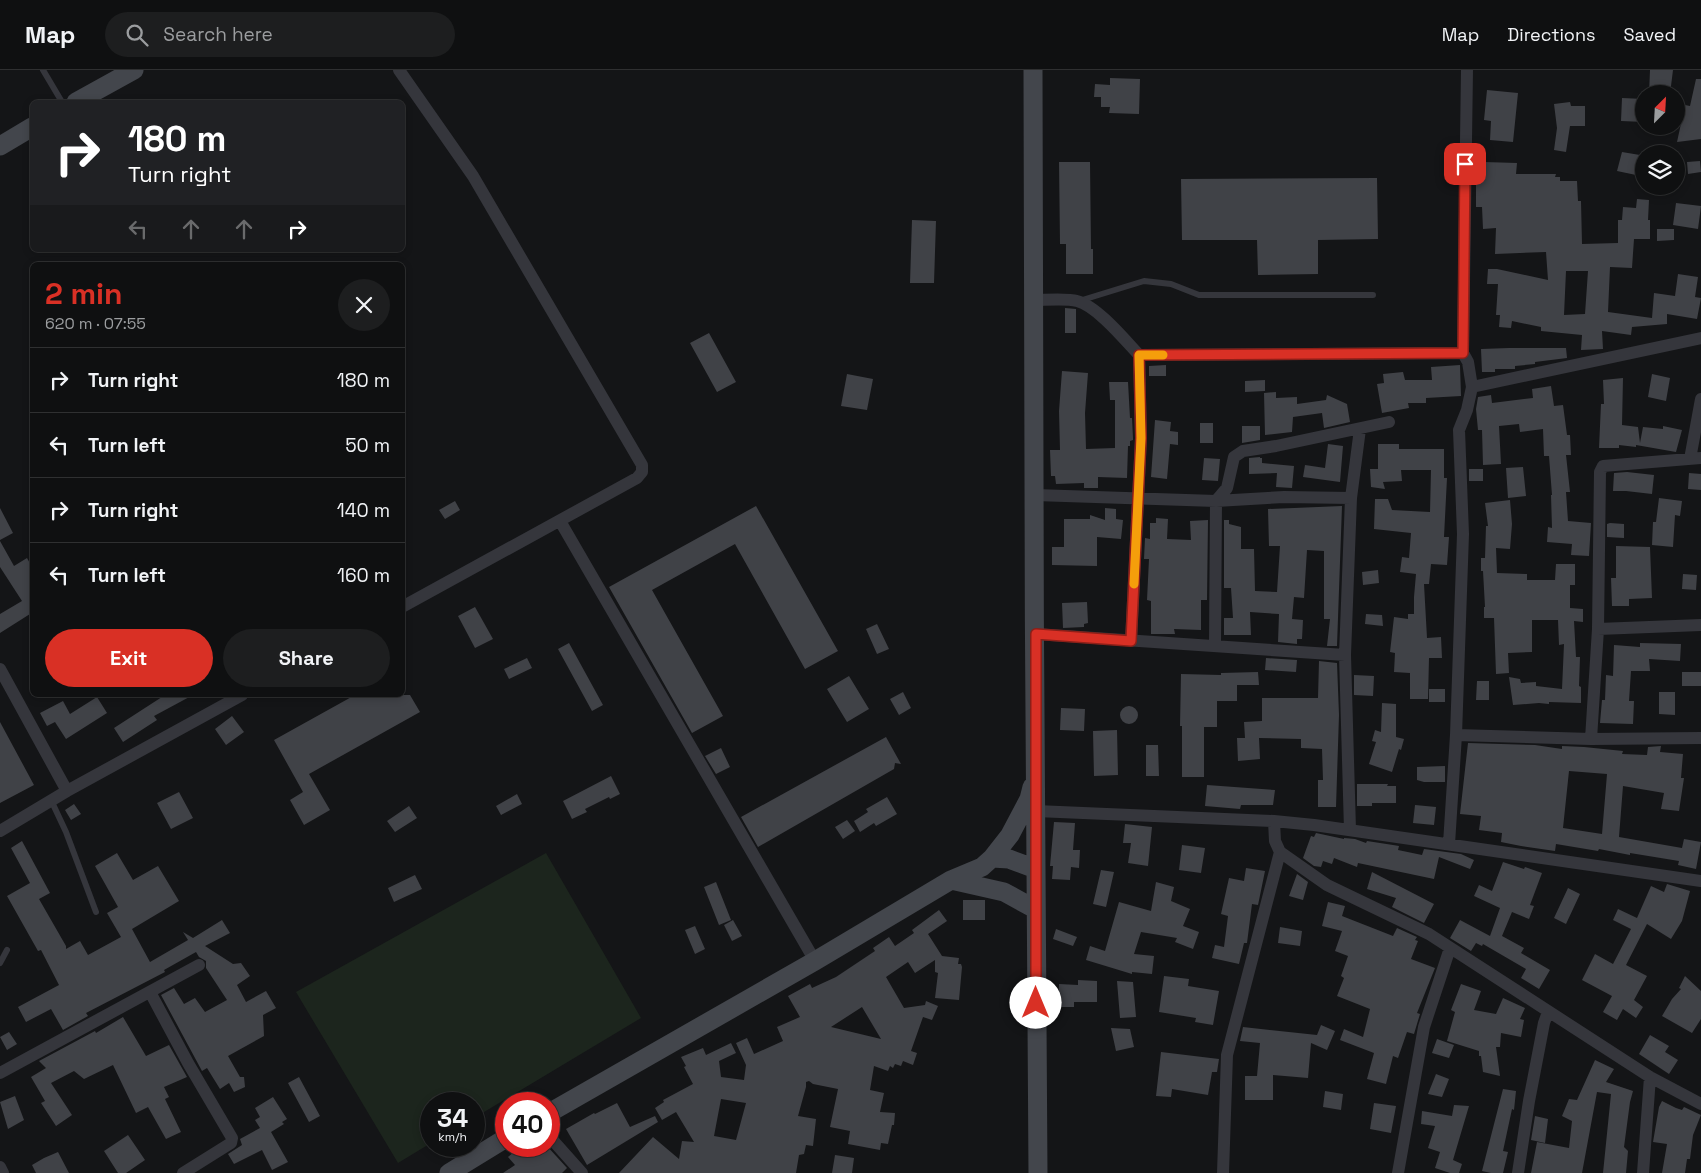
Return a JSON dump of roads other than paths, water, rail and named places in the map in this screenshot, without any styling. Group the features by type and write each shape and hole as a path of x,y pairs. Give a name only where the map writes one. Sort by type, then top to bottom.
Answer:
{"street":[{"path":"80,100 134,70"},
{"path":"399,70 473,176 642,465 642,472 637,478 405,605"},
{"path":"1033,70 1036,634 1035,909 1038,1173"},
{"path":"1449,844 1456,735 1463,534 1460,430 1468,410 1472,387 1468,362 1463,353 1467,70"},
{"path":"0,146 30,128"},
{"path":"1034,300 1078,301 1100,316 1139,355 1141,438 1131,641"},
{"path":"1472,387 1701,338"},
{"path":"1139,355 1463,353"},
{"path":"1591,739 1598,629 1600,472 1603,466 1695,458 1701,399"},
{"path":"1215,645 1216,501 1227,488 1234,457 1243,451 1276,446 1389,422"},
{"path":"1350,830 1345,655 1351,498 1360,429"},
{"path":"1035,495 1216,501 1284,497 1351,498"},
{"path":"560,521 815,961"},
{"path":"1598,629 1701,625"},
{"path":"1036,634 1345,655"},
{"path":"0,669 67,791"},
{"path":"0,831 67,791 238,697"},
{"path":"1456,735 1591,739 1701,738"},
{"path":"560,1107 815,961 951,880 982,867 992,858 1010,835 1029,799 1036,771"},
{"path":"1036,811 1274,821 1350,830 1701,881"},
{"path":"1274,821 1275,842 1280,852 1327,885 1429,934 1650,1077 1701,1104"},
{"path":"1223,1173 1227,1055 1280,852"},
{"path":"992,858 1009,859 1036,868"},
{"path":"951,880 1004,892 1035,909"},
{"path":"1398,1173 1424,1027 1450,948"},
{"path":"0,1073 199,965"},
{"path":"150,992 188,1063 232,1138 231,1143 184,1173"},
{"path":"1518,1173 1529,1101 1544,1023 1548,1012"},
{"path":"1643,1173 1650,1077"},
{"path":"449,1173 495,1145"},
{"path":"560,1148 582,1173"},
{"path":"0,1167 3,1173"}],"lane":[{"path":"43,70 61,100"},
{"path":"1078,301 1144,281 1171,284 1199,295 1373,295"},
{"path":"51,800 66,832 96,912"},
{"path":"0,963 7,950"}]}
